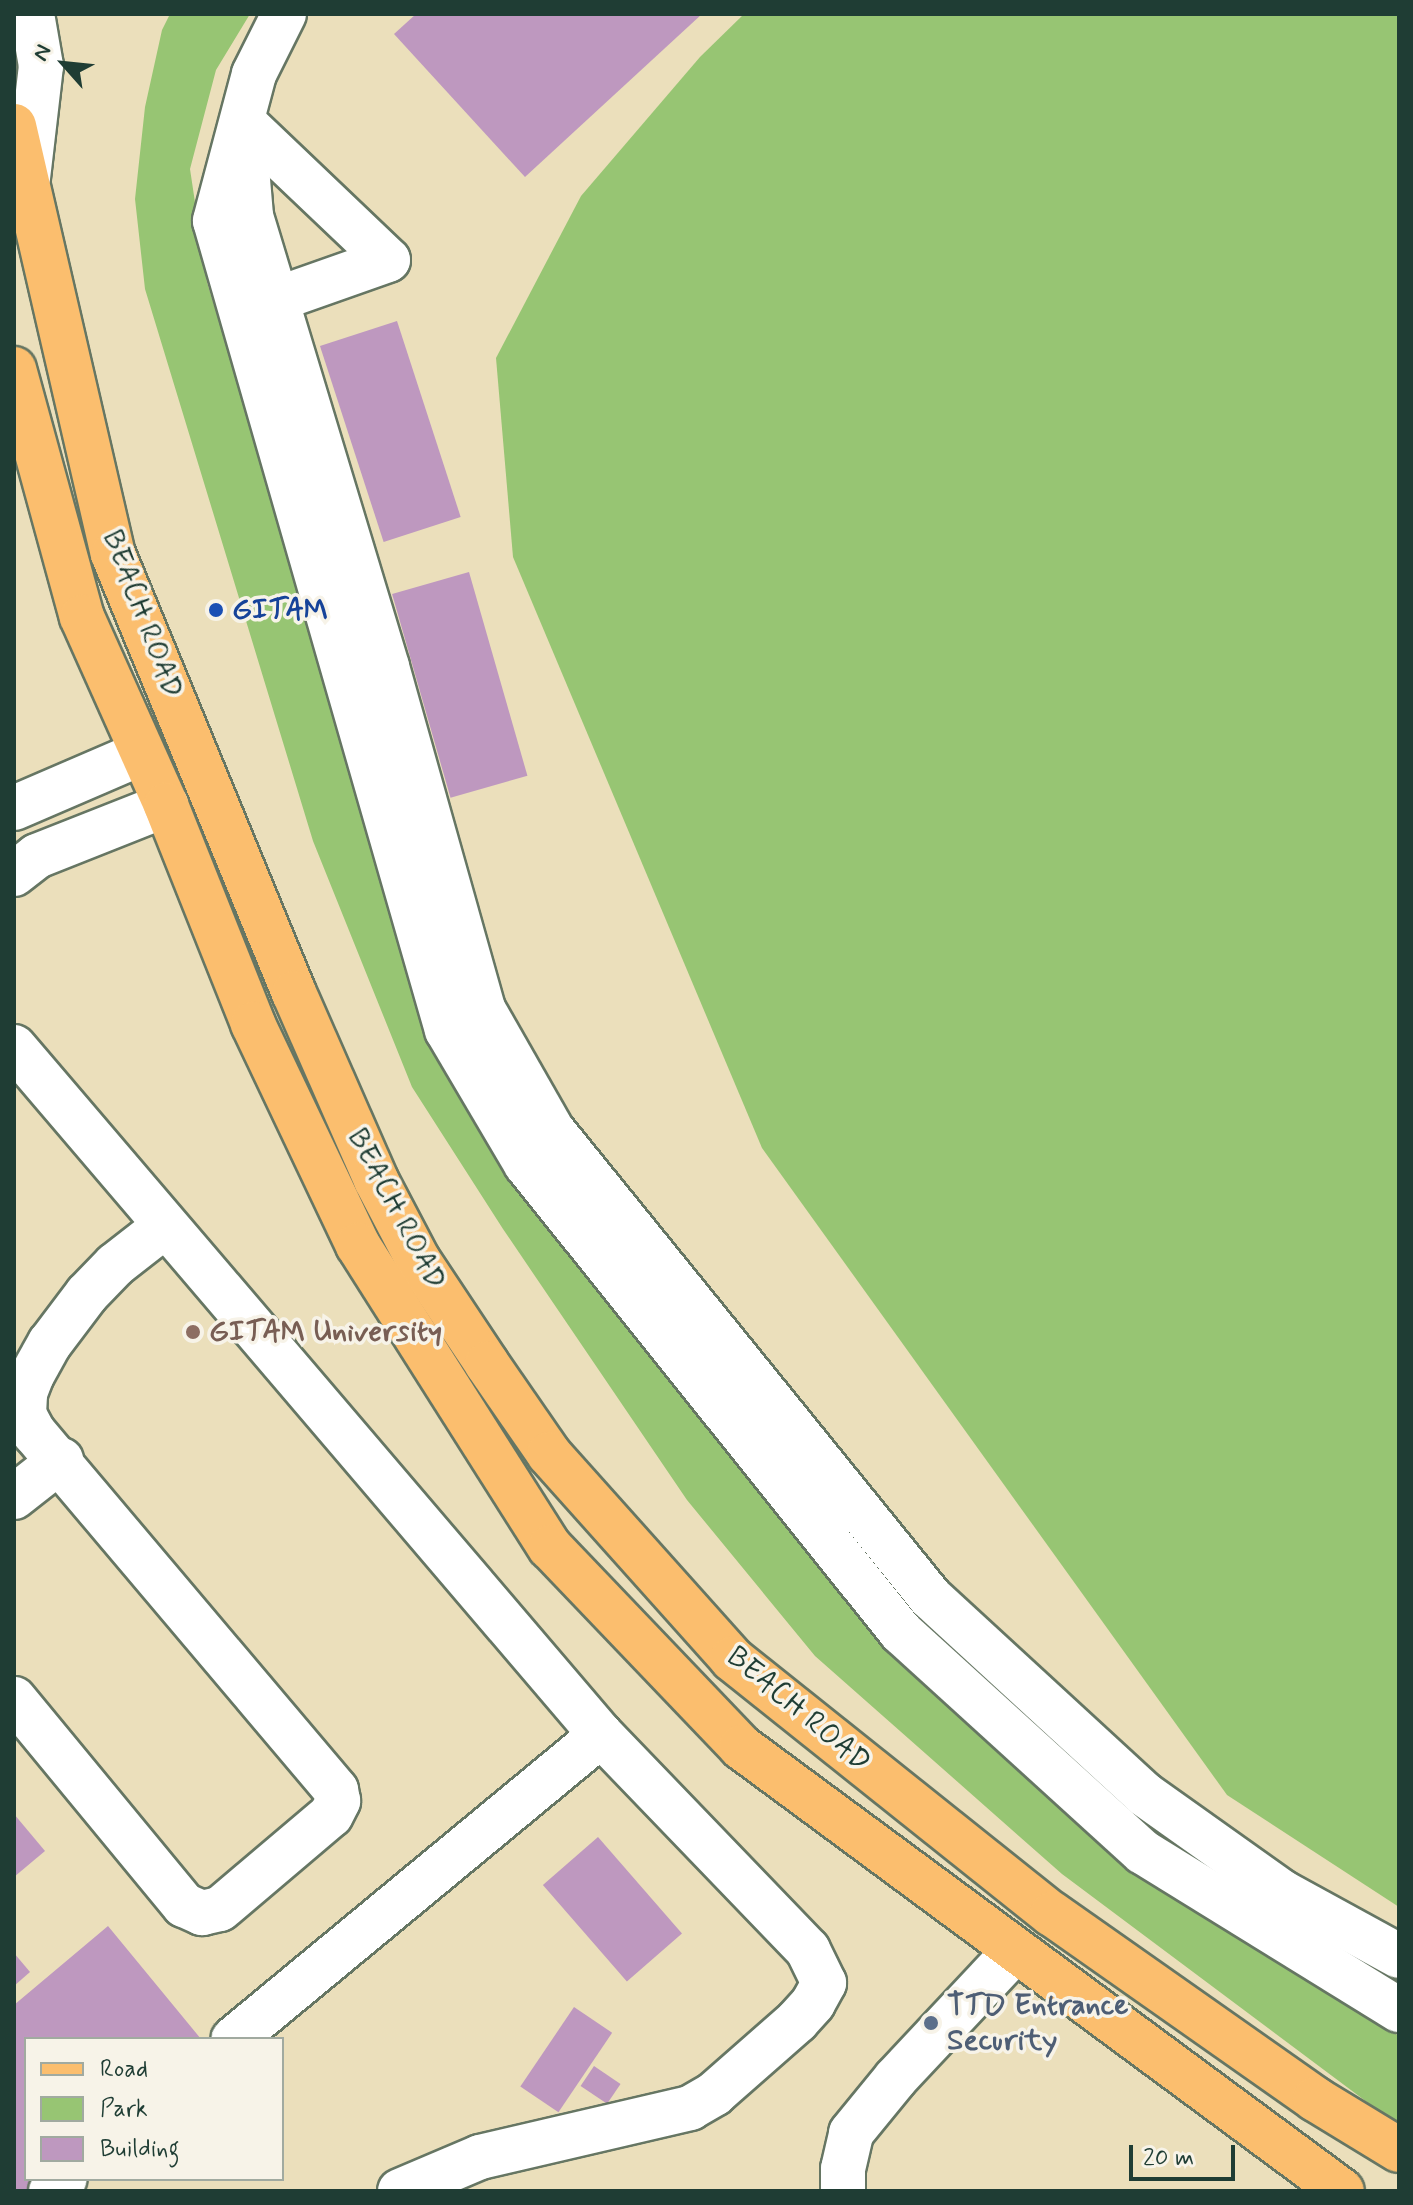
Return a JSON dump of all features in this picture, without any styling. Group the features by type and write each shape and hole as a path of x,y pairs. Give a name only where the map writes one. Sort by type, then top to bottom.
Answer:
{"main road":[{"name":"BEACH ROAD","path":"14,126 113,554 294,993 376,1180 418,1260 540,1441 674,1597 742,1667 1052,1914 1315,2099 1399,2150"},
{"path":"14,369 82,617 166,805 253,1024 358,1245 550,1547 741,1747 1342,2191"}],"street":[{"path":"28,180 41,66 32,14"},
{"path":"284,14 254,74 215,221 447,1030 526,1164 901,1632 1143,1852 1399,2010"},
{"path":"243,122 251,216 387,667 483,1009 552,1130 930,1597 1144,1794 1282,1892 1399,1956"},
{"path":"243,122 388,260 277,299"},
{"path":"14,808 142,753"},
{"path":"14,874 37,856 166,805"},
{"path":"14,1047 601,1735 808,1950 824,1983 797,2021 714,2094 690,2108 480,2157 400,2191"},
{"path":"14,1699 184,1905 202,1913 220,1909 331,1815 338,1801 336,1790 61,1460 34,1433 24,1414 25,1393 32,1375 87,1294 115,1265 165,1226"},
{"path":"14,1497 61,1460"},
{"path":"236,2037 601,1735"},
{"path":"843,2191 843,2169 851,2133 896,2078 1015,1951"}],"green space":[{"path":"170,14 250,14 216,70 190,169 207,282 310,623 494,1150 785,1522 974,1729 1123,1857 1347,2006 1399,2036 1399,2126 1062,1874 815,1656 687,1500 503,1229 412,1087 313,841 145,289 135,199 145,107 162,30"},
{"path":"744,14 1399,14 1399,1907 1227,1795 762,1148 513,557 496,358 581,196 700,57"}],"building":[{"path":"416,14 702,14 525,177 394,34"},
{"path":"397,321 461,517 384,542 320,346"},
{"path":"469,572 527,776 451,798 392,594"},
{"path":"14,1814 45,1851 14,1877"},
{"path":"598,1837 682,1934 627,1981 543,1885"},
{"path":"108,1926 199,2037 24,2037 24,2181 56,2181 44,2191 14,2191 14,2005"},
{"path":"14,1953 30,1972 14,1986"},
{"path":"574,2007 612,2033 558,2112 520,2087"},
{"path":"594,2066 621,2084 607,2104 581,2086"}],"place":[{"name":"GITAM","path":"216,610"},
{"name":"GITAM University","path":"193,1332"},
{"name":"TTD Entrance Security","path":"931,2023"}]}
